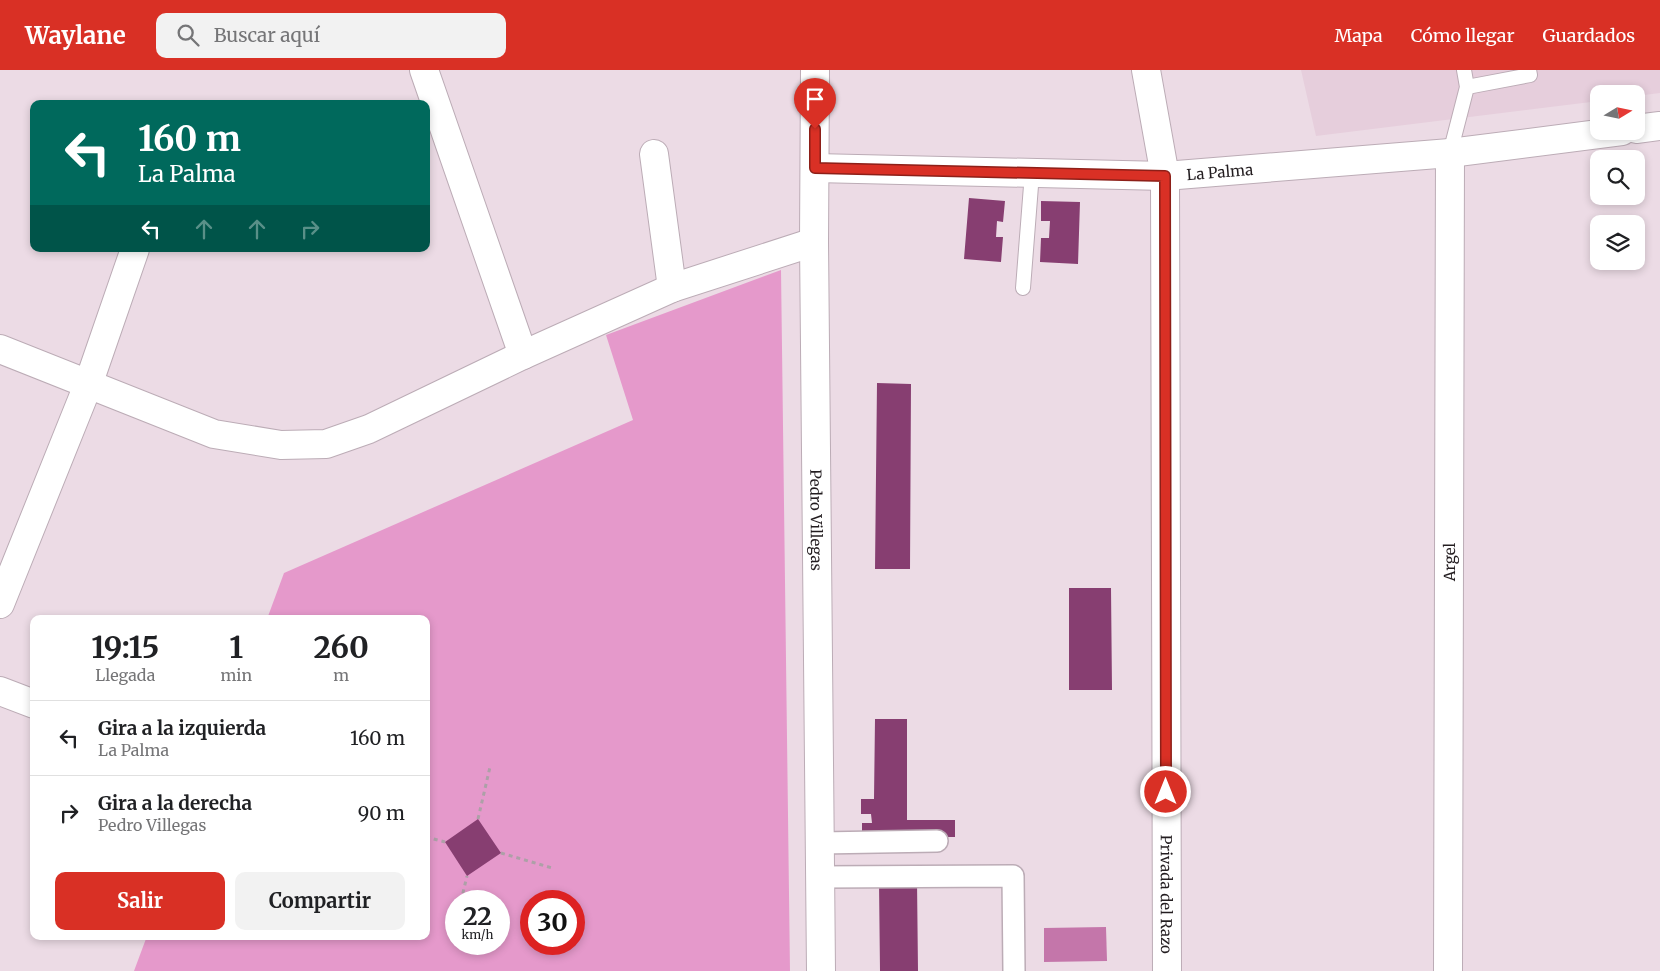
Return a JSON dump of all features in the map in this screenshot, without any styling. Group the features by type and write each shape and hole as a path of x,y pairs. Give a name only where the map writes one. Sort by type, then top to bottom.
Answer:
{"street":[{"path":"424,70 523,355"},
{"name":"Pedro Villegas","path":"815,70 814,242 821,971"},
{"name":"Privada del Razo","path":"1146,70 1165,176 1167,971"},
{"path":"1645,128 1660,126"},
{"name":"La Palma","path":"815,168 1165,176 1450,153 1590,135"},
{"name":"Argel","path":"1448,971 1450,153"},
{"path":"654,154 672,288"},
{"path":"0,349 214,434 281,445 326,444 369,429 523,355 672,288 814,242"},
{"path":"0,604 88,385 134,252"},
{"path":"0,691 30,702"},
{"path":"820,843 937,841"},
{"path":"820,877 1013,876 1014,971"}],"lane":[{"path":"1450,153 1467,87 1464,70"},
{"path":"1467,87 1530,75 1529,70"},
{"path":"1023,288 1032,173"}],"path":[{"path":"478,819 490,767"},
{"path":"430,838 445,842"},
{"path":"501,853 552,868"},
{"path":"464,890 467,876"}],"shaded area":[{"path":"1301,70 1660,70 1660,93 1645,95 1645,85 1590,85 1590,102 1316,136"},
{"path":"781,270 790,971 134,971 146,940 430,940 430,615 268,615 284,573 633,420 606,335"},
{"path":"1106,927 1107,961 1044,962 1044,928"}],"building":[{"path":"969,198 1005,201 1003,222 997,221 996,237 1003,237 1001,262 964,259"},
{"path":"1041,201 1080,202 1078,264 1040,262 1041,238 1049,238 1050,221 1041,221"},
{"path":"877,383 911,384 910,569 875,569"},
{"path":"1069,588 1111,588 1112,690 1069,690"},
{"path":"875,719 907,719 907,820 955,820 955,837 862,837 862,823 872,823 871,814 861,814 861,799 874,799"},
{"path":"478,819 501,853 467,876 445,842"},
{"path":"917,881 918,971 880,971 879,882"}],"route":[{"path":"815,129 815,168 1165,176 1166,792"}]}
